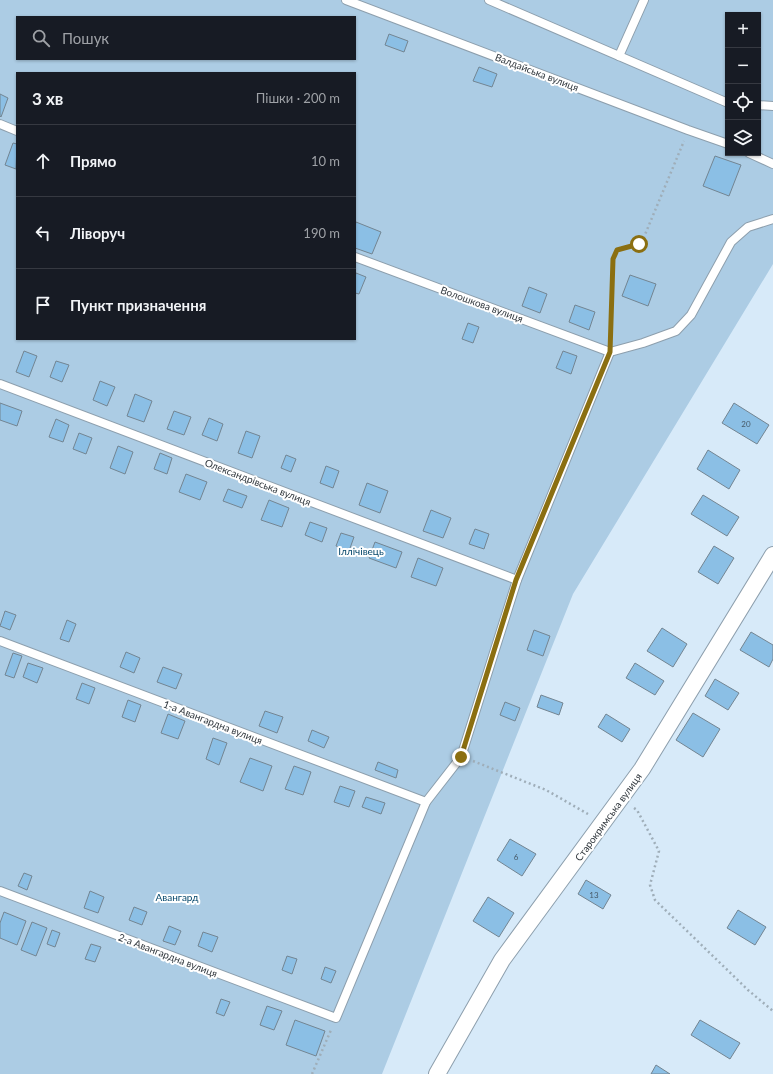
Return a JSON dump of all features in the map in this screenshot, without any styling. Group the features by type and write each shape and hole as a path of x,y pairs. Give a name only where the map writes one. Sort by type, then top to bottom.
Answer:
{"street":[{"name":"Старокримська вулиця","path":"437,1074 502,960 642,769 773,555"}],"lane":[{"name":"Валдайська вулиця","path":"346,0 725,143"},
{"path":"489,0 725,102"},
{"path":"619,56 644,0"},
{"path":"761,105 773,106"},
{"path":"0,124 16,130"},
{"path":"756,156 773,164"},
{"path":"336,1018 426,802 461,757 516,580 610,352 643,343 676,331 691,314 731,242 748,227 773,218"},
{"name":"Волошкова вулиця","path":"356,256 610,352"},
{"name":"Олександрівська вулиця","path":"0,384 516,580"},
{"name":"1-а Авангардна вулиця","path":"0,641 426,802"},
{"name":"2-а Авангардна вулиця","path":"0,891 336,1018"}],"path":[{"path":"610,352 613,259 617,250 639,244 644,237 688,130"},
{"path":"461,757 546,790 604,822"},
{"path":"623,796 637,810 659,851 650,885 654,900 748,990 773,1011"},
{"path":"312,1074 336,1018"}],"green space":[{"name":"Іллічівець","path":"0,0 773,0 773,264 573,594 382,1074 0,1074"}],"building":[{"path":"389,34 408,41 404,52 385,45"},
{"path":"479,67 497,74 492,87 473,81"},
{"path":"0,94 8,98 1,117 0,116"},
{"path":"13,143 16,144 16,169 5,165"},
{"path":"715,156 741,165 729,196 703,186"},
{"path":"356,222 381,232 372,254 356,248"},
{"path":"356,273 366,277 359,294 356,293"},
{"path":"630,275 656,284 648,306 622,296"},
{"path":"529,287 547,294 540,313 522,306"},
{"path":"575,305 595,312 589,330 569,322"},
{"path":"468,323 479,327 473,343 462,339"},
{"path":"24,351 37,356 29,377 16,372"},
{"path":"563,351 577,356 571,374 556,368"},
{"path":"56,361 69,365 62,382 50,377"},
{"path":"100,381 115,387 107,406 93,400"},
{"path":"135,394 152,401 144,422 127,416"},
{"path":"0,403 22,411 17,426 0,420"},
{"path":"734,403 769,425 757,444 722,423"},
{"path":"174,411 191,417 184,435 167,429"},
{"path":"209,418 223,424 217,441 202,435"},
{"path":"56,419 69,425 63,442 49,437"},
{"path":"246,431 260,436 252,458 238,453"},
{"path":"79,433 92,438 86,454 73,449"},
{"path":"118,446 133,452 125,474 110,468"},
{"path":"708,450 740,470 729,489 697,469"},
{"path":"160,453 172,458 167,474 154,469"},
{"path":"286,455 296,459 291,472 281,468"},
{"path":"326,466 339,471 333,488 320,483"},
{"path":"186,474 207,482 200,500 179,492"},
{"path":"367,483 388,491 380,513 359,505"},
{"path":"228,489 247,496 242,508 223,501"},
{"path":"703,495 739,517 727,536 691,514"},
{"path":"269,500 289,508 282,527 261,520"},
{"path":"431,510 451,518 443,538 423,531"},
{"path":"310,522 327,528 322,542 305,535"},
{"path":"475,529 489,534 484,549 469,544"},
{"path":"341,533 354,537 349,551 336,546"},
{"path":"375,542 402,552 396,568 369,558"},
{"path":"714,546 734,558 718,584 698,572"},
{"path":"418,558 443,568 436,586 411,577"},
{"path":"5,611 16,615 10,630 0,626"},
{"path":"67,620 76,624 69,642 60,639"},
{"path":"662,628 687,644 673,667 647,651"},
{"path":"534,630 550,636 543,656 527,650"},
{"path":"751,632 773,645 773,659 769,667 740,650"},
{"path":"126,652 140,658 134,673 120,667"},
{"path":"13,653 22,656 14,678 5,675"},
{"path":"28,663 43,668 37,683 23,677"},
{"path":"635,663 664,681 655,695 626,678"},
{"path":"163,667 182,674 176,689 157,682"},
{"path":"715,679 739,693 728,710 705,696"},
{"path":"82,683 95,688 89,704 76,699"},
{"path":"541,695 563,703 559,715 537,707"},
{"path":"128,700 141,705 135,722 122,717"},
{"path":"505,702 520,708 515,721 500,715"},
{"path":"265,711 283,717 277,733 259,726"},
{"path":"693,713 720,729 703,757 676,740"},
{"path":"168,714 185,721 178,739 161,733"},
{"path":"606,714 630,729 622,742 598,727"},
{"path":"312,730 329,737 324,748 308,741"},
{"path":"213,738 227,743 219,765 206,759"},
{"path":"250,758 272,766 263,791 240,782"},
{"path":"378,762 398,770 396,778 375,770"},
{"path":"294,766 311,772 303,795 285,789"},
{"path":"340,786 355,791 349,807 334,802"},
{"path":"366,797 385,803 381,814 362,807"},
{"path":"510,839 536,854 522,876 497,860"},
{"path":"24,873 32,876 27,890 18,886"},
{"path":"586,880 611,895 603,909 578,894"},
{"path":"90,891 104,897 98,913 84,908"},
{"path":"488,897 514,913 499,937 473,921"},
{"path":"134,907 147,912 142,925 129,920"},
{"path":"738,910 766,927 755,945 727,928"},
{"path":"4,912 26,921 17,945 0,938 0,923"},
{"path":"32,922 47,928 36,956 21,950"},
{"path":"169,926 181,931 175,945 163,941"},
{"path":"52,930 60,933 55,947 47,944"},
{"path":"203,932 218,937 212,952 198,946"},
{"path":"91,944 101,947 95,962 85,959"},
{"path":"287,956 297,959 292,974 282,970"},
{"path":"325,967 336,971 331,983 321,979"},
{"path":"221,999 230,1002 224,1016 216,1013"},
{"path":"267,1006 282,1011 274,1030 260,1025"},
{"path":"295,1020 325,1031 316,1056 286,1045"},
{"path":"700,1020 740,1043 730,1059 691,1035"},
{"path":"656,1065 670,1074 651,1074"}],"route":[{"path":"461,757 516,580 610,352 613,259 617,250 639,244"}],"park label":[{"name":"Авангард","path":"177,897"}]}
